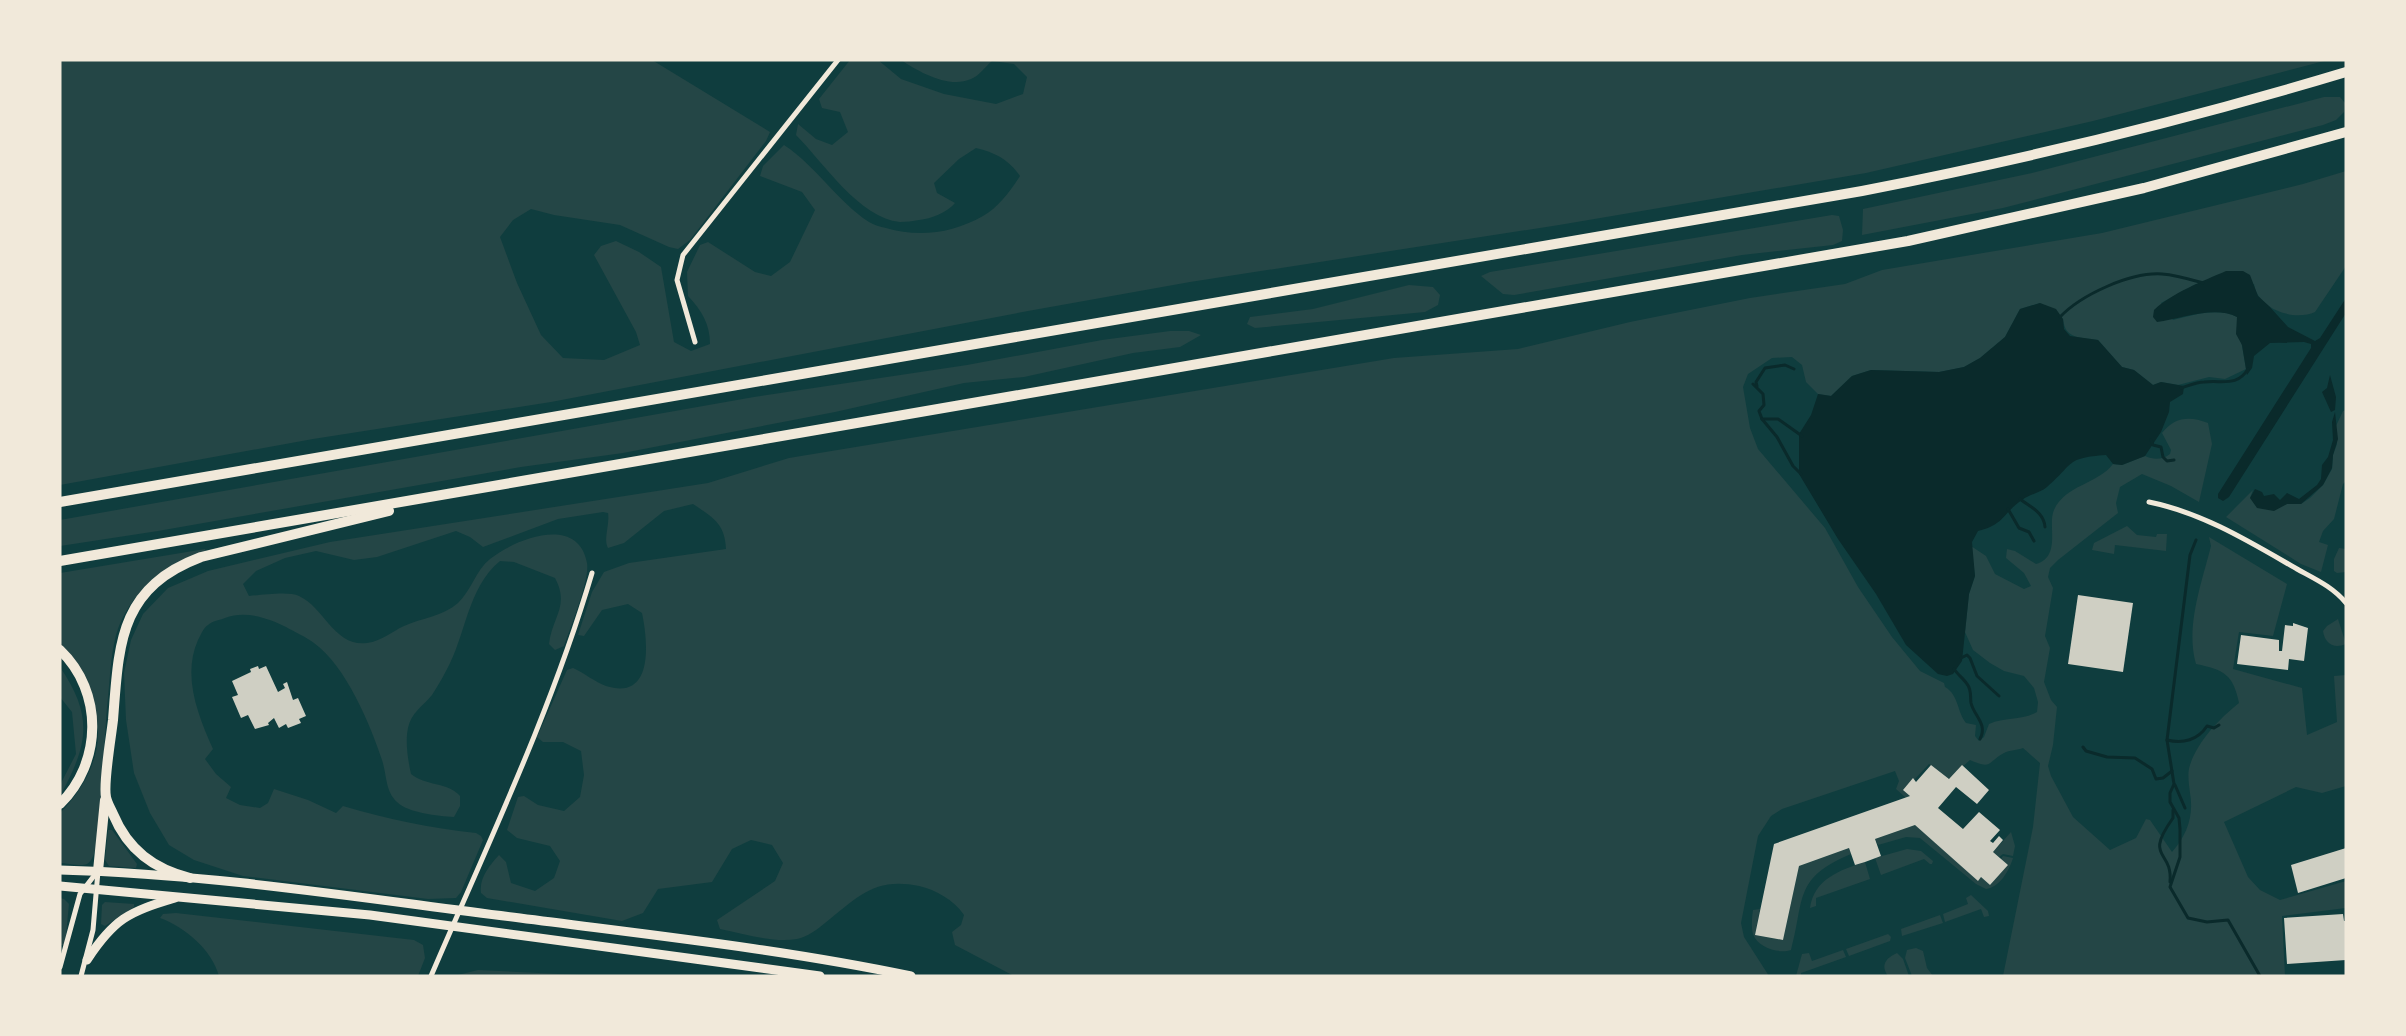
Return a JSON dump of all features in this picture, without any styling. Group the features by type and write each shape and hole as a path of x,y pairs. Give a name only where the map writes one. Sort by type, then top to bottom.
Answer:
{"highway":[{"path":"60,502 1954,173 2111,136 2346,72"},
{"path":"60,561 1908,241 2144,188 2346,132"},
{"path":"98,871 116,679 124,631 134,609 159,579 185,563 201,557 508,483"},
{"path":"60,650 81,680 93,724 93,740 84,771 77,784 60,804"},
{"path":"105,797 122,832 142,857 172,874 190,878"},
{"path":"60,870 190,878 355,895 693,941 911,976"},
{"path":"60,886 370,915 819,976"},
{"path":"87,960 105,933 120,919 137,910 179,896"}],"street":[{"path":"695,342 677,280 683,255 838,60"},
{"path":"2150,502 2183,510 2220,526 2328,586 2346,603"},
{"path":"431,976 544,710 582,609 592,573"},
{"path":"60,967 68,946 77,902 84,888 98,871"},
{"path":"81,976 93,930 98,871"}],"shaded area":[{"path":"60,60 652,60 770,132 766,141 690,240 678,249 620,225 554,215 531,209 513,220 500,237 517,283 541,335 563,358 604,360 640,345 636,332 594,255 601,246 616,241 639,252 661,267 674,342 691,351 710,344 709,330 704,318 688,296 687,272 700,245 708,242 755,272 771,276 790,262 815,210 802,192 760,176 763,166 784,145 796,153 857,214 875,225 898,231 936,232 972,222 994,208 1013,187 1020,176 1011,165 1001,157 976,148 959,159 934,183 937,193 955,203 948,209 924,219 900,222 870,211 843,187 796,135 798,124 816,139 832,145 848,132 840,112 822,108 819,99 850,60 878,60 901,79 944,94 996,104 1023,94 1027,77 1014,64 992,61 974,78 953,82 925,74 901,60 2328,60 2093,121 1866,173 1559,225 1190,282 551,402 313,439 60,485"},
{"path":"2324,97 2340,97 2345,103 2344,112 2336,120 2323,125 2003,208 1862,235 1863,209 2032,173"},
{"path":"2346,171 2346,266 2315,312 2297,315 2277,311 2262,300 2254,284 2196,284 2161,303 2173,320 2214,312 2237,317 2246,369 2225,379 2209,377 2178,385 2161,382 2153,385 2134,370 2122,367 2098,340 2080,338 2070,334 2064,326 2063,319 2040,303 2020,309 2005,337 1980,358 1964,367 1939,372 1871,370 1852,376 1831,396 1818,394 1806,382 1802,365 1792,357 1772,358 1748,374 1743,387 1750,428 1758,449 1825,528 1858,587 1892,637 1920,671 1944,683 1945,687 1950,690 1966,723 1976,725 1975,736 1979,741 1984,737 1989,724 2031,715 2037,712 2038,702 2034,688 2024,676 2004,671 1990,663 1973,650 1965,632 1969,594 1975,576 1971,546 1986,556 1995,574 2024,589 2031,586 2024,573 2006,558 2007,549 2015,551 2036,564 2044,560 2051,547 2054,510 2066,495 2107,471 2113,464 2122,465 2145,456 2155,459 2170,454 2171,450 2162,433 2177,421 2195,419 2208,423 2212,444 2199,502 2171,486 2142,474 2120,487 2116,503 2118,513 2050,568 2048,577 2053,588 2045,636 2050,648 2044,682 2051,700 2057,707 2048,766 2073,817 2110,850 2136,838 2146,819 2150,820 2172,852 2182,839 2190,817 2189,771 2198,747 2210,731 2239,703 2230,679 2220,671 2196,664 2193,650 2192,635 2196,605 2211,546 2209,537 2287,584 2273,636 2239,632 2233,669 2302,688 2307,735 2337,722 2334,676 2346,675 2346,786 2322,793 2296,787 2224,822 2248,877 2260,890 2280,900 2346,881 2346,908 2282,916 2285,976 2003,976 2033,827 2040,763 2023,748 2006,752 1986,765 1970,760 1949,779 1929,764 1914,780 1910,796 1906,798 1896,789 1899,781 1895,771 1782,809 1771,816 1758,836 1741,923 1744,937 1769,976 1014,976 955,945 952,932 961,925 964,915 944,896 919,886 890,884 867,891 816,930 797,939 768,939 720,929 717,920 775,881 783,863 772,845 751,840 732,849 712,882 658,889 643,913 622,921 487,898 481,893 483,877 499,855 506,862 511,883 535,891 554,878 560,861 550,846 517,838 507,830 518,797 524,796 538,805 564,811 580,797 584,775 581,751 563,742 543,742 537,737 567,670 573,668 606,686 622,688 633,685 640,677 646,653 642,613 628,604 602,610 584,636 578,635 592,592 604,572 629,563 726,549 720,527 712,517 693,504 664,511 624,543 608,548 606,540 608,513 603,512 558,519 483,547 470,537 456,531 377,557 354,560 316,551 285,558 256,571 243,584 249,596 282,594 299,596 316,609 346,639 356,643 367,643 404,626 439,614 458,603 485,564 514,544 545,535 559,535 572,539 581,548 587,563 586,581 564,646 555,650 549,644 561,596 555,578 514,562 500,561 480,585 453,657 443,677 410,723 407,745 411,774 423,781 449,788 460,796 460,806 454,817 408,809 393,798 388,788 384,766 364,713 336,666 314,643 279,624 248,615 216,621 203,630 193,654 192,681 197,709 213,749 205,759 216,774 231,787 226,798 240,805 260,808 268,803 274,789 308,800 336,813 343,806 409,822 476,833 483,840 461,892 456,898 428,899 243,876 194,860 169,845 150,813 134,773 126,720 124,673 131,640 143,614 168,588 208,571 330,542 708,483 789,458 1394,358 1518,349 1630,322 1750,298 1845,284 1882,270 2102,233 2303,184"},
{"path":"1832,215 1839,216 1843,230 1842,241 1833,245 1742,255 1514,295 1503,294 1481,276 1490,272"},
{"path":"2226,271 2243,271 2250,275 2258,296 2288,327 2315,341 2320,338 2346,298 2346,313 2229,497 2223,501 2218,498 2218,494 2311,348 2311,344 2304,342 2270,343 2254,356 2252,368 2247,375 2242,345 2236,334 2237,317 2218,312 2157,322 2153,317 2154,310 2170,298"},
{"path":"1409,285 1433,287 1440,295 1438,305 1425,312 1255,328 1247,324 1250,317 1313,309"},
{"path":"2040,303 2056,309 2063,319 2064,329 2070,336 2098,340 2122,367 2134,370 2153,385 2161,382 2184,386 2183,394 2170,402 2169,412 2161,432 2145,456 2122,465 2113,464 2106,455 2077,460 2044,489 2022,500 1998,522 1978,531 1972,542 1975,576 1969,594 1962,661 1953,674 1947,676 1938,674 1906,645 1799,474 1799,434 1811,415 1818,394 1831,396 1852,376 1871,370 1939,372 1964,367 1980,358 2005,337 2020,309"},
{"path":"1170,331 1189,331 1201,335 1180,347 1133,353 1024,377 964,383 835,412 623,453 521,467 60,546 60,520 754,397"},
{"path":"2330,375 2336,397 2335,410 2331,412 2322,392 2327,388"},
{"path":"2346,410 2346,481 2343,484 2334,519 2323,531 2319,542 2328,545 2321,572 2301,564 2226,517 2253,490 2250,498 2278,507 2287,504 2301,504 2310,498 2323,485 2332,469 2337,444 2336,426 2343,411"},
{"path":"2335,412 2338,439 2332,468 2323,485 2301,504 2287,504 2274,511 2257,508 2250,498 2255,489 2262,492 2264,496 2274,494 2280,500 2287,493 2299,499 2317,485 2321,479 2322,465 2328,457 2333,440 2332,422"},
{"path":"2127,526 2137,535 2156,537 2157,534 2167,534 2166,551 2115,545 2114,554 2092,550 2094,543"},
{"path":"2339,548 2346,549 2346,572 2337,573 2334,571 2334,559"},
{"path":"205,549 206,552 176,564 150,582 139,593 122,620 116,635 111,662 96,849 87,864 60,863 60,813 78,792 91,768 98,741 98,727 88,696 67,664 60,647 60,573"},
{"path":"2338,619 2346,644 2334,646 2328,642 2323,631"},
{"path":"60,667 78,701 83,731 77,761 60,796 60,785 76,754 72,712 60,697"},
{"path":"1915,825 1978,880 1981,877 1990,885 2008,865 2001,859 2003,856 2013,858 2000,882 1986,889 1976,884 1920,838 1906,837 1878,845 1875,839"},
{"path":"108,830 112,830 137,864 136,868 109,866 105,860"},
{"path":"2011,832 2015,846 2013,856 2003,854 1999,857 1993,852"},
{"path":"1849,848 1851,854 1832,863 1810,881 1804,892 1791,950 1769,949 1759,943 1752,931 1753,910 1760,909 1755,935 1783,940 1799,866"},
{"path":"1907,849 1921,851 1933,861 1932,864 1924,859 1881,875 1875,858"},
{"path":"1865,862 1870,879 1816,898 1816,906 1810,908 1817,890 1830,877 1846,868"},
{"path":"1971,895 1988,911 1989,916 1984,917 1981,909 1945,922 1943,914 1968,904 1966,898"},
{"path":"60,898 69,904 65,945 61,945 60,939"},
{"path":"105,902 134,904 134,907 105,926 101,924 102,905"},
{"path":"176,913 414,940 423,945 425,958 418,976 219,976 210,957 188,933 160,918 163,914"},
{"path":"1940,915 1943,923 1902,936 1901,929"},
{"path":"1888,934 1891,937 1890,941 1849,956 1846,949"},
{"path":"1916,948 1923,951 1927,968 1933,976 1912,976 1905,958 1907,950"},
{"path":"1843,950 1846,957 1796,976 1802,954 1809,953 1812,961"},
{"path":"1897,953 1903,959 1909,976 1888,976 1884,968 1885,962"},
{"path":"478,970 600,976 454,976"}],"building":[{"path":"2078,595 2133,603 2123,672 2068,664"},
{"path":"2293,623 2308,628 2304,661 2289,659 2288,670 2237,664 2241,635 2279,640 2279,651 2282,651 2285,625 2293,626"},
{"path":"258,666 259,669 266,666 278,692 285,688 283,684 287,682 293,700 298,698 306,716 299,719 301,723 288,728 286,724 279,728 274,718 268,723 269,725 255,729 248,715 241,718 232,697 238,695 232,681"},
{"path":"1931,765 1949,779 1962,765 1989,790 1977,804 1956,787 1938,808 1963,829 1979,812 2000,830 1990,841 1993,843 1999,836 2003,840 1993,852 2008,865 1990,885 1981,877 1978,881 1915,825 1875,839 1881,856 1865,862 1855,865 1849,848 1799,866 1783,940 1755,935 1774,844 1910,796 1903,790 1913,778 1916,782"},
{"path":"2346,848 2346,878 2298,893 2291,865"},
{"path":"2343,914 2344,921 2346,921 2346,960 2287,964 2284,918"}],"waterway":[{"path":"2060,317 2093,293 2136,277 2162,274 2203,283"},
{"path":"1757,386 1756,382 1765,368 1785,365 1794,369"},
{"path":"2181,388 2201,382 2229,382 2244,375 2248,369"},
{"path":"1753,384 1763,394 1764,405 1759,411 1762,419 1778,419 1802,436"},
{"path":"1762,419 1777,437 1793,466 1801,474"},
{"path":"2151,440 2153,445 2161,447 2163,457 2167,461 2174,460"},
{"path":"2020,499 2042,517 2045,527"},
{"path":"2008,509 2019,528 2029,532 2034,541"},
{"path":"2196,540 2190,555 2167,740 2174,784 2170,793 2170,802 2179,818 2180,829 2180,857 2170,887 2188,918 2207,922 2228,920 2260,976"},
{"path":"1961,658 1967,655 1977,676 1999,696"},
{"path":"1954,669 1970,689 1971,703 1981,724 1980,739"},
{"path":"2167,740 2190,740 2199,735 2207,726 2214,728 2219,725"},
{"path":"2083,747 2086,751 2107,757 2135,758 2152,769 2156,779 2163,778 2172,771"},
{"path":"2175,785 2185,808"},
{"path":"2170,882 2170,871 2161,853 2160,841 2173,818 2173,810"}]}
